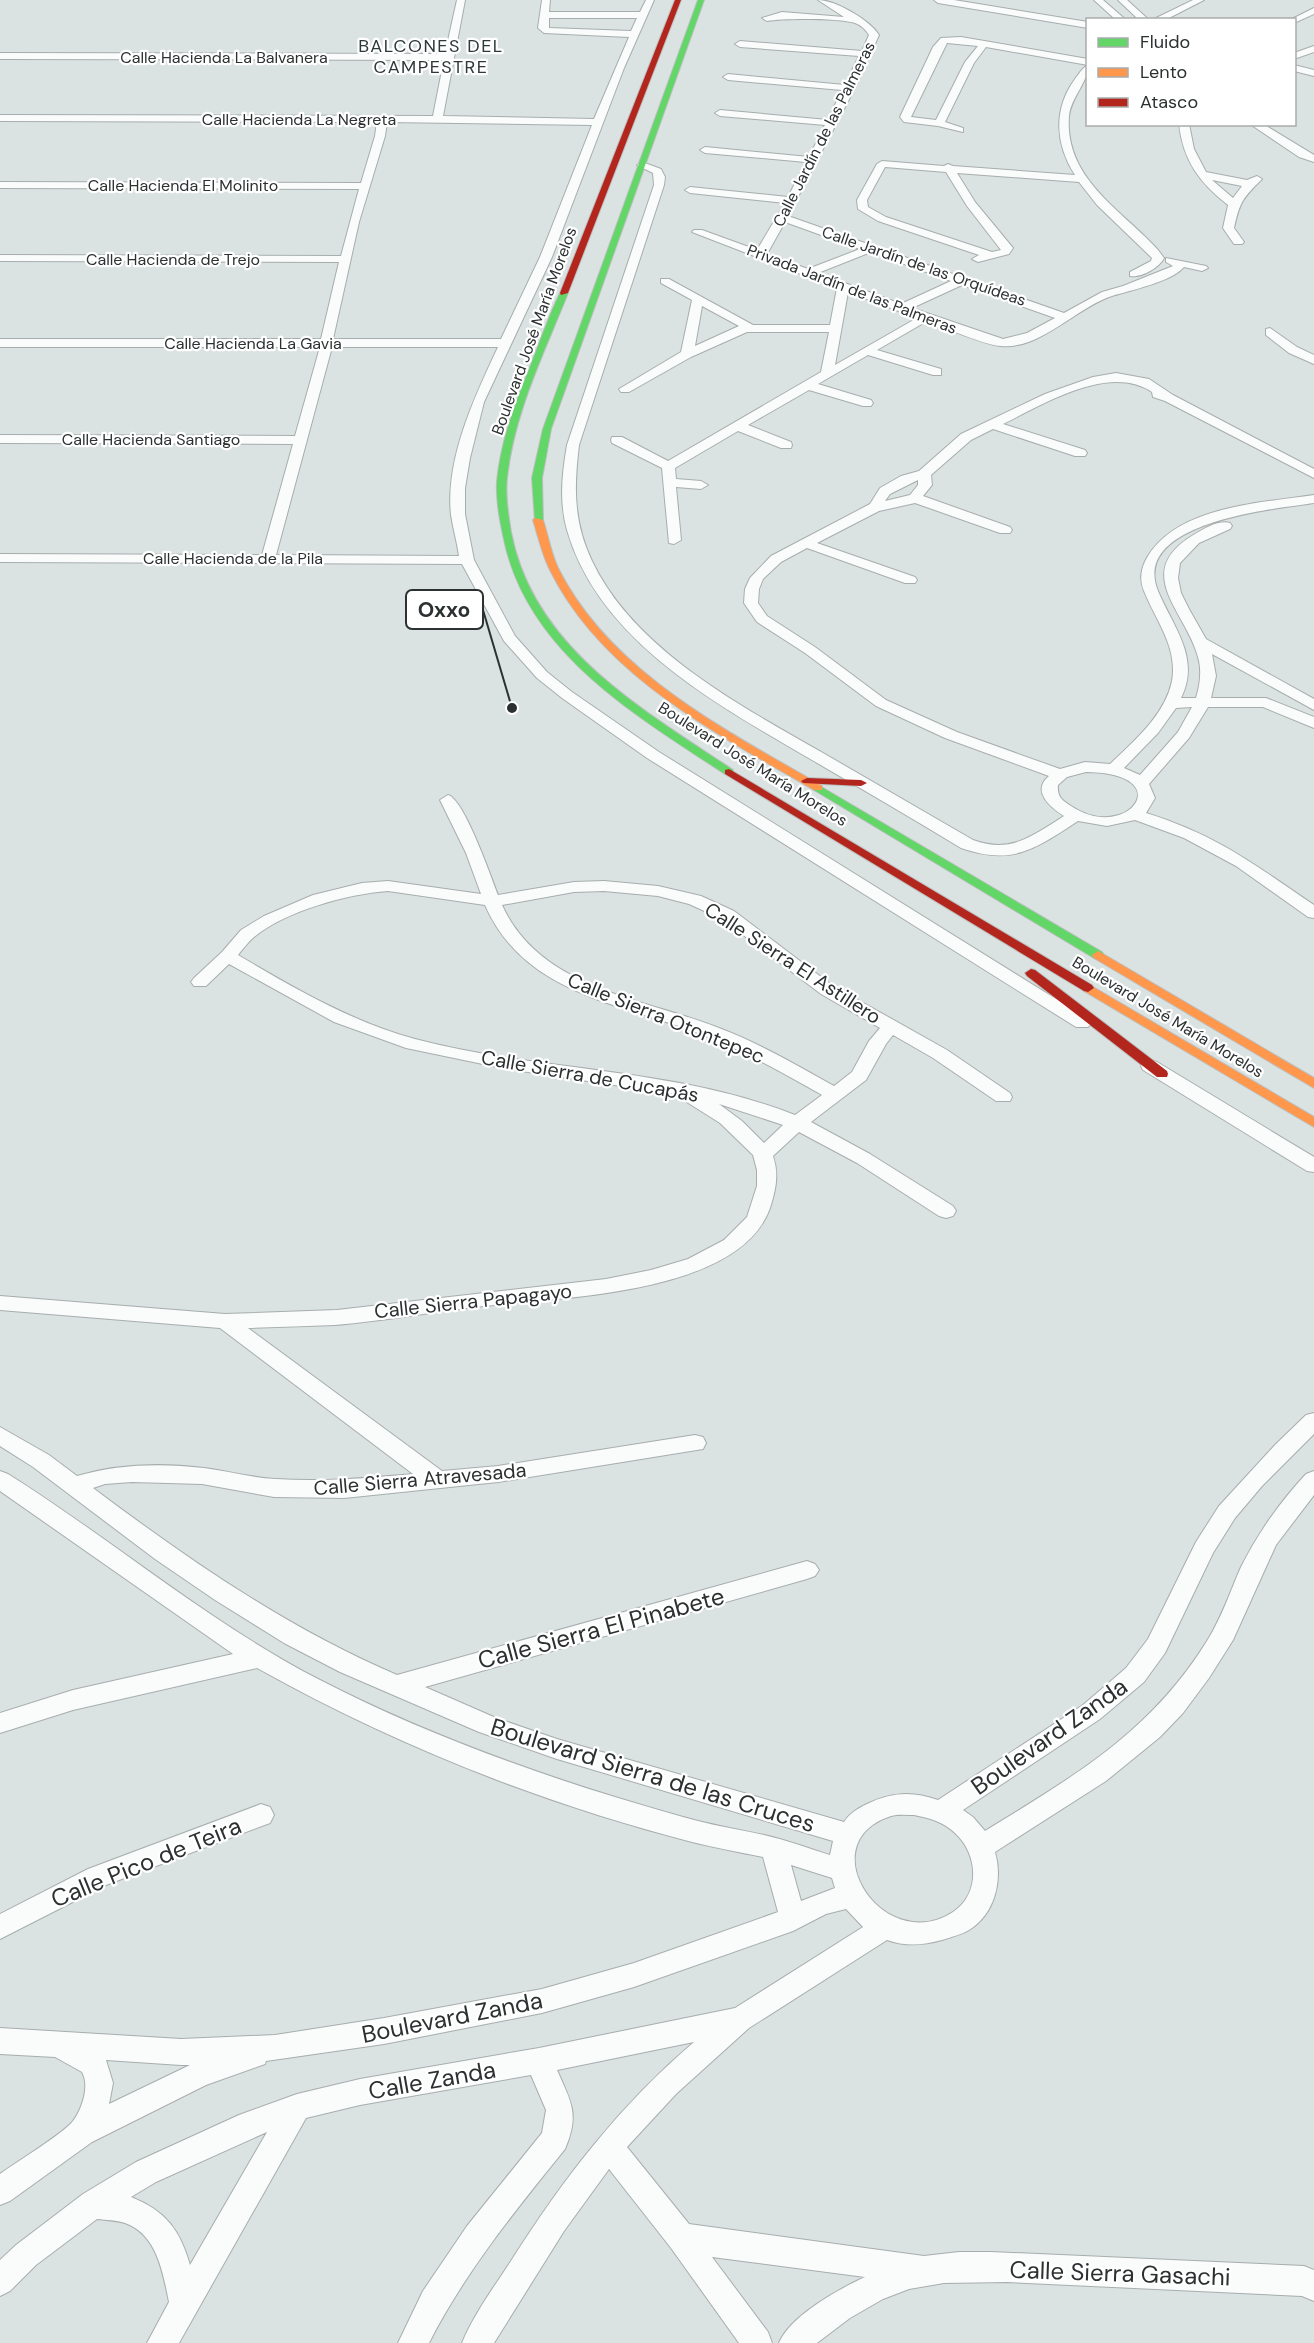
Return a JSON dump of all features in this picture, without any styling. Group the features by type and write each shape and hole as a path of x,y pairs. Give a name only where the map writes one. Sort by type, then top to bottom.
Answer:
{"main road":[{"name":"Boulevard José María Morelos","path":"678,0 547,336 510,439 502,479 503,507 511,556 526,593 551,630 577,658 633,707 744,782 1314,1123"},
{"name":"Boulevard José María Morelos","path":"701,0 601,273 556,402 540,457 536,485 536,511 543,541 556,575 572,602 619,654 699,717 1314,1084"},
{"path":"805,781 861,783"},
{"path":"887,830 923,838 961,856"},
{"path":"912,881 1162,1074"}],"street":[{"path":"437,119 461,0"},
{"path":"546,0 543,29 552,33 636,34"},
{"path":"650,0 546,257 478,402 463,458 458,513 467,560 509,638 542,675 653,755 1162,1074 1314,1166"},
{"path":"782,15 779,13 783,0"},
{"name":"Calle Jardín de las Palmeras","path":"761,254 790,200 806,176 850,88 874,32 822,0"},
{"path":"938,0 1086,25"},
{"path":"990,0 1001,11"},
{"path":"1098,0 1120,18"},
{"path":"1122,0 1143,18"},
{"path":"1160,18 1200,0"},
{"path":"1296,19 1314,11"},
{"path":"545,15 644,15"},
{"name":"Calle Jardín de las Palmeras","path":"767,18 782,15 856,20"},
{"path":"959,130 939,123 903,121 942,37 1086,62"},
{"path":"740,44 866,54"},
{"path":"939,123 970,62 983,45"},
{"name":"Calle Hacienda La Balvanera","path":"0,56 448,57"},
{"path":"1296,68 1314,73"},
{"path":"1086,70 1079,78 1067,101 1062,134 1069,159 1099,201 1158,258 1202,268"},
{"path":"728,77 850,88"},
{"path":"720,113 832,123"},
{"name":"Calle Hacienda La Negreta","path":"0,118 437,119 599,122"},
{"path":"268,558 380,136 382,119"},
{"path":"1184,126 1188,146 1200,174 1220,195 1234,204"},
{"path":"1258,126 1303,155 1314,159"},
{"path":"705,150 813,160"},
{"path":"871,158 882,164 1081,178"},
{"path":"882,164 861,203 867,213 990,255"},
{"path":"642,165 660,174 659,185 573,445 568,495 578,542 585,559 606,594 639,634 657,651 727,704 967,844 991,853 1005,853 1026,846 1075,816"},
{"path":"948,167 971,204 1007,248 1005,252 976,260"},
{"path":"1200,174 1253,182 1234,204 1228,228 1238,242"},
{"name":"Calle Hacienda El Molinito","path":"0,185 365,186"},
{"path":"690,190 790,200"},
{"name":"Calle Jardín de las Orquídeas","path":"781,217 1067,318"},
{"name":"Privada Jardín de las Palmeras","path":"698,232 988,340 1006,343 1031,336 1067,318"},
{"path":"1133,232 1181,262"},
{"path":"808,273 872,248"},
{"name":"Calle Hacienda de Trejo","path":"0,258 346,259"},
{"path":"1106,294 1115,284 1156,263 1158,258"},
{"path":"1067,318 1106,294 1146,282 1177,268 1181,262"},
{"path":"902,308 963,280"},
{"path":"665,281 749,327"},
{"path":"827,374 843,286"},
{"path":"687,354 698,299"},
{"path":"668,465 926,318"},
{"path":"625,389 687,354 749,327 835,329"},
{"path":"1270,332 1293,350 1314,360"},
{"name":"Calle Hacienda La Gavia","path":"0,343 506,343"},
{"path":"867,351 937,372"},
{"path":"807,385 867,403"},
{"path":"875,507 885,491 895,484 924,474 957,444 991,424 1049,396 1074,389 1138,389 1169,398 1314,474"},
{"path":"991,424 1080,453"},
{"path":"738,426 786,445"},
{"name":"Calle Hacienda Santiago","path":"0,439 301,440"},
{"path":"617,440 668,465"},
{"path":"668,465 674,540"},
{"path":"924,474 925,485 915,498 901,503 875,507 776,559 764,569 754,583 750,597 751,603 762,619 810,650 862,690 899,713 1013,759 1059,774"},
{"path":"668,482 701,485"},
{"path":"915,498 1005,530"},
{"path":"1114,769 1141,743 1170,703 1179,683 1180,660 1169,622 1149,587 1149,569 1154,554 1162,544 1190,526 1221,515 1314,499"},
{"path":"1141,783 1189,729 1203,703 1208,675 1203,643 1172,592 1171,571 1174,560 1180,552 1206,533 1255,519 1314,510"},
{"path":"805,543 909,579"},
{"name":"Calle Hacienda de la Pila","path":"0,558 467,560"},
{"path":"1149,569 1171,571"},
{"path":"1203,643 1314,705"},
{"path":"1170,703 1266,704 1314,723"},
{"path":"1141,743 1169,754"},
{"path":"1085,767 1114,769 1131,776 1141,783 1147,792 1148,800 1144,808 1135,815 1107,821 1075,816 1061,810 1052,801 1048,791 1050,782 1059,774 1085,767"},
{"name":"Calle Sierra Otontepec","path":"448,800 472,849 502,923 514,940 531,957 578,986 687,1022 742,1044 834,1094"},
{"path":"1135,815 1180,830 1222,850 1256,871 1314,913"},
{"name":"Calle Sierra El Astillero","path":"200,982 228,957 247,934 270,920 319,899 354,890 388,886 494,901 553,890 604,886 658,891 695,900 728,915 819,984 940,1054 1003,1097"},
{"name":"Calle Sierra de Cucapás","path":"228,957 318,1007 359,1026 410,1044 451,1053 681,1091 760,1110 839,1145 946,1211"},
{"path":"681,1091 710,1106 741,1131 763,1155 796,1124 859,1076 878,1041 891,1026"},
{"name":"Calle Sierra Papagayo","path":"0,1303 225,1321 338,1317 600,1287 660,1276 691,1267 720,1252 736,1241 759,1215 767,1196 768,1180 763,1155"},
{"path":"225,1321 439,1481"},
{"name":"Boulevard Zanda","path":"941,1811 1074,1724 1134,1676 1152,1654 1172,1621 1205,1545 1226,1514 1251,1482 1314,1421"},
{"name":"Boulevard Sierra de las Cruces","path":"0,1435 74,1486 163,1553 272,1624 348,1665 488,1725 556,1749 848,1834"},
{"name":"Calle Sierra Atravesada","path":"74,1486 105,1476 132,1474 202,1476 264,1487 304,1490 439,1481 695,1443"},
{"name":"Boulevard Sierra de las Cruces","path":"0,1480 43,1506 131,1573 260,1658 388,1724 498,1768 687,1829 774,1849 840,1869"},
{"path":"981,1847 1104,1767 1150,1731 1175,1704 1218,1645 1234,1614 1248,1577 1275,1529 1314,1480"},
{"name":"Calle Sierra El Pinabete","path":"396,1686 807,1570"},
{"path":"0,1723 73,1700 260,1658"},
{"path":"915,1804 941,1811 965,1826 981,1847 987,1873 982,1898 967,1918 942,1931 914,1934 885,1927 861,1911 850,1896 840,1869 848,1834 864,1817 888,1806 915,1804"},
{"name":"Calle Pico de Teira","path":"0,1927 97,1877 261,1815"},
{"path":"774,1849 793,1918"},
{"name":"Boulevard Zanda","path":"39,2043 181,2052 275,2048 384,2031 542,2001 634,1975 793,1918 820,1904 850,1896"},
{"name":"Calle Zanda","path":"0,2281 26,2255 93,2204 146,2172 239,2129 297,2107 360,2092 539,2061 741,2019 885,1927"},
{"path":"477,2343 540,2238 573,2192 643,2108 687,2064 741,2019"},
{"path":"0,2041 39,2043 87,2057 98,2070 101,2085 97,2104 82,2132"},
{"path":"0,2191 82,2132 199,2074 275,2048"},
{"path":"413,2343 434,2301 477,2236 555,2139 560,2110 539,2061"},
{"path":"162,2343 297,2107"},
{"path":"610,2148 681,2238 757,2343"},
{"path":"93,2204 127,2209 148,2222 165,2237 175,2260 184,2303"},
{"name":"Calle Sierra Gasachi","path":"681,2238 926,2270"},
{"name":"Calle Sierra Gasachi","path":"794,2343 840,2306 879,2286 926,2270 959,2266 1304,2282 1314,2286"}],"traffic: fast":[{"path":"538,520 537,478 547,429 701,0"},
{"path":"564,293 527,384 506,455 502,478 502,497 511,553 516,569 526,593 544,621 565,647 590,671 644,715 729,772"},
{"path":"818,788 1098,955"}],"traffic: slow":[{"path":"538,520 553,567 578,608 610,646 648,680 690,710 818,788"},
{"path":"1098,955 1314,1084"},
{"path":"1088,988 1314,1123"}],"traffic: jam":[{"path":"564,293 678,0"},
{"path":"729,772 1088,988"},
{"path":"807,781 861,783"},
{"path":"1031,973 1162,1074"}],"place":[{"name":"Oxxo","path":"512,708"}],"district":[{"name":"BALCONES DEL CAMPESTRE","path":"431,56"}]}
